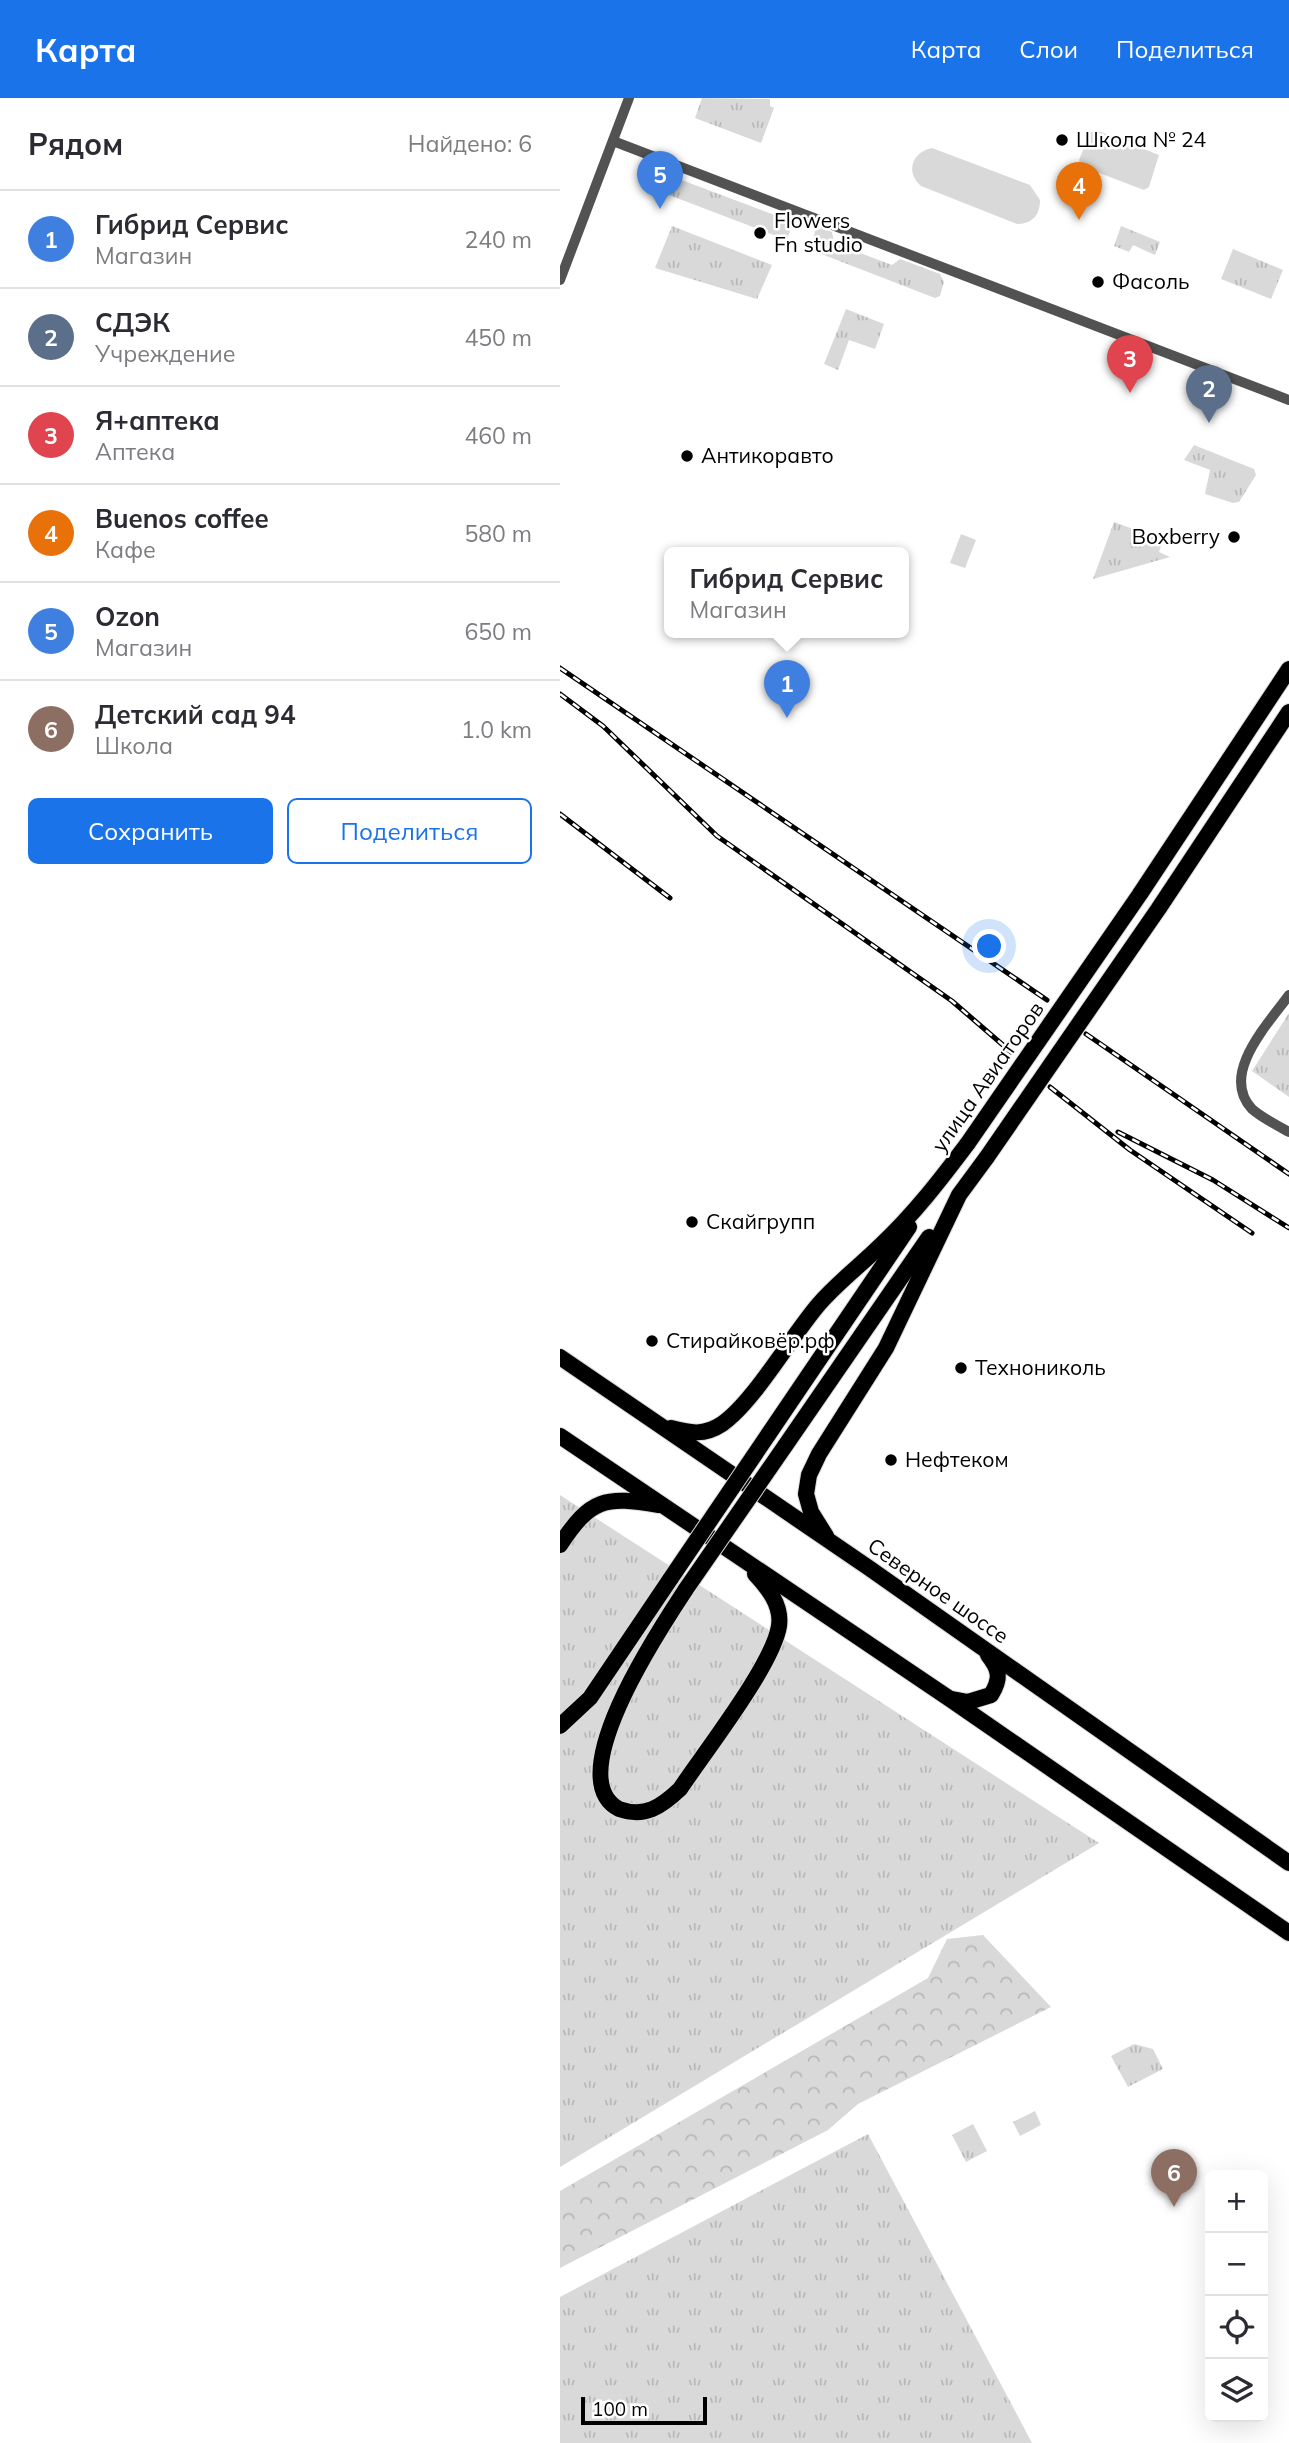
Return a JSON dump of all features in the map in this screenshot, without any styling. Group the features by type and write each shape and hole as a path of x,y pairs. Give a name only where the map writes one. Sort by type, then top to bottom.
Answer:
{"main road":[{"name":"улица Авиаторов","path":"659,1424 692,1434 708,1431 723,1423 739,1407 819,1304 936,1188 1140,894 1289,669"},
{"path":"739,1556 771,1593 778,1608 779,1625 773,1645 680,1789 663,1805 647,1812 630,1813 610,1806 595,1792 587,1773 588,1754 600,1717 1159,908 1289,712"},
{"path":"560,1726 590,1698 936,1188"},
{"path":"829,1541 811,1512 806,1494 809,1475 819,1454 886,1348 959,1195"},
{"name":"Северное шоссе","path":"560,1357 829,1541 1289,1863"},
{"path":"560,1436 950,1699 1289,1933"},
{"path":"560,1545 582,1514 598,1503 618,1499 665,1506"},
{"path":"950,1699 981,1701 991,1695 997,1686 997,1666 982,1649"}],"street":[{"path":"560,280 629,98"},
{"path":"613,141 1289,400"},
{"path":"1289,995 1249,1053 1241,1079 1246,1101 1254,1111 1289,1132"}],"green space":[{"path":"702,98 770,99 770,106 774,108 761,143 695,118"},
{"path":"1096,130 1159,155 1149,187 1144,190 1081,166 1079,160 1090,133"},
{"path":"932,148 1030,185 1040,200 1037,214 1027,222 1017,224 921,186 913,175 913,163 925,150"},
{"path":"663,173 793,222 787,240 656,190"},
{"path":"672,226 772,265 757,299 655,268"},
{"path":"1121,226 1160,242 1155,255 1133,245 1129,252 1114,246"},
{"path":"822,228 832,232 834,243 892,265 900,259 940,274 944,282 940,296 935,298 811,250 815,231"},
{"path":"1233,249 1283,270 1271,299 1221,279"},
{"path":"846,309 884,324 875,349 849,340 838,370 824,364"},
{"path":"1194,445 1254,469 1256,475 1239,502 1233,503 1205,494 1210,470 1184,460"},
{"path":"1114,522 1163,540 1159,552 1170,557 1093,579"},
{"path":"961,534 976,540 965,568 950,563"},
{"path":"1289,1013 1289,1097 1252,1071"},
{"path":"560,1495 1099,1843 560,2167"},
{"path":"983,1935 1051,2007 858,2104 828,2130 560,2268 560,2191 928,1978 947,1939"},
{"path":"1134,2044 1153,2049 1163,2069 1128,2087 1111,2056"},
{"path":"1035,2111 1041,2125 1020,2136 1013,2122"},
{"path":"973,2124 987,2151 966,2162 952,2135"},
{"path":"868,2134 1032,2443 560,2443 560,2297"}],"railway":[{"path":"560,668 1047,1000"},
{"path":"560,694 603,726 717,836 952,1001 1011,1052"},
{"path":"560,814 670,898"},
{"path":"1086,1034 1289,1174"},
{"path":"1050,1087 1130,1150 1252,1233"},
{"path":"1118,1132 1213,1180 1289,1228"}],"place":[{"name":"Школа № 24","path":"1062,140"},
{"name":"Ozon","path":"660,209"},
{"name":"Buenos coffee","path":"1079,220"},
{"name":"Flowers Fn studio","path":"760,233"},
{"name":"Фасоль","path":"1098,282"},
{"name":"Я+аптека","path":"1130,393"},
{"name":"СДЭК","path":"1209,423"},
{"name":"Антикоравто","path":"687,456"},
{"name":"Boxberry","path":"1234,537"},
{"name":"Гибрид Сервис","path":"787,718"},
{"name":"Скайгрупп","path":"692,1222"},
{"name":"Стирайковёр.рф","path":"652,1341"},
{"name":"Технониколь","path":"961,1368"},
{"name":"Нефтеком","path":"891,1460"},
{"name":"Детский сад 94","path":"1174,2207"}]}
